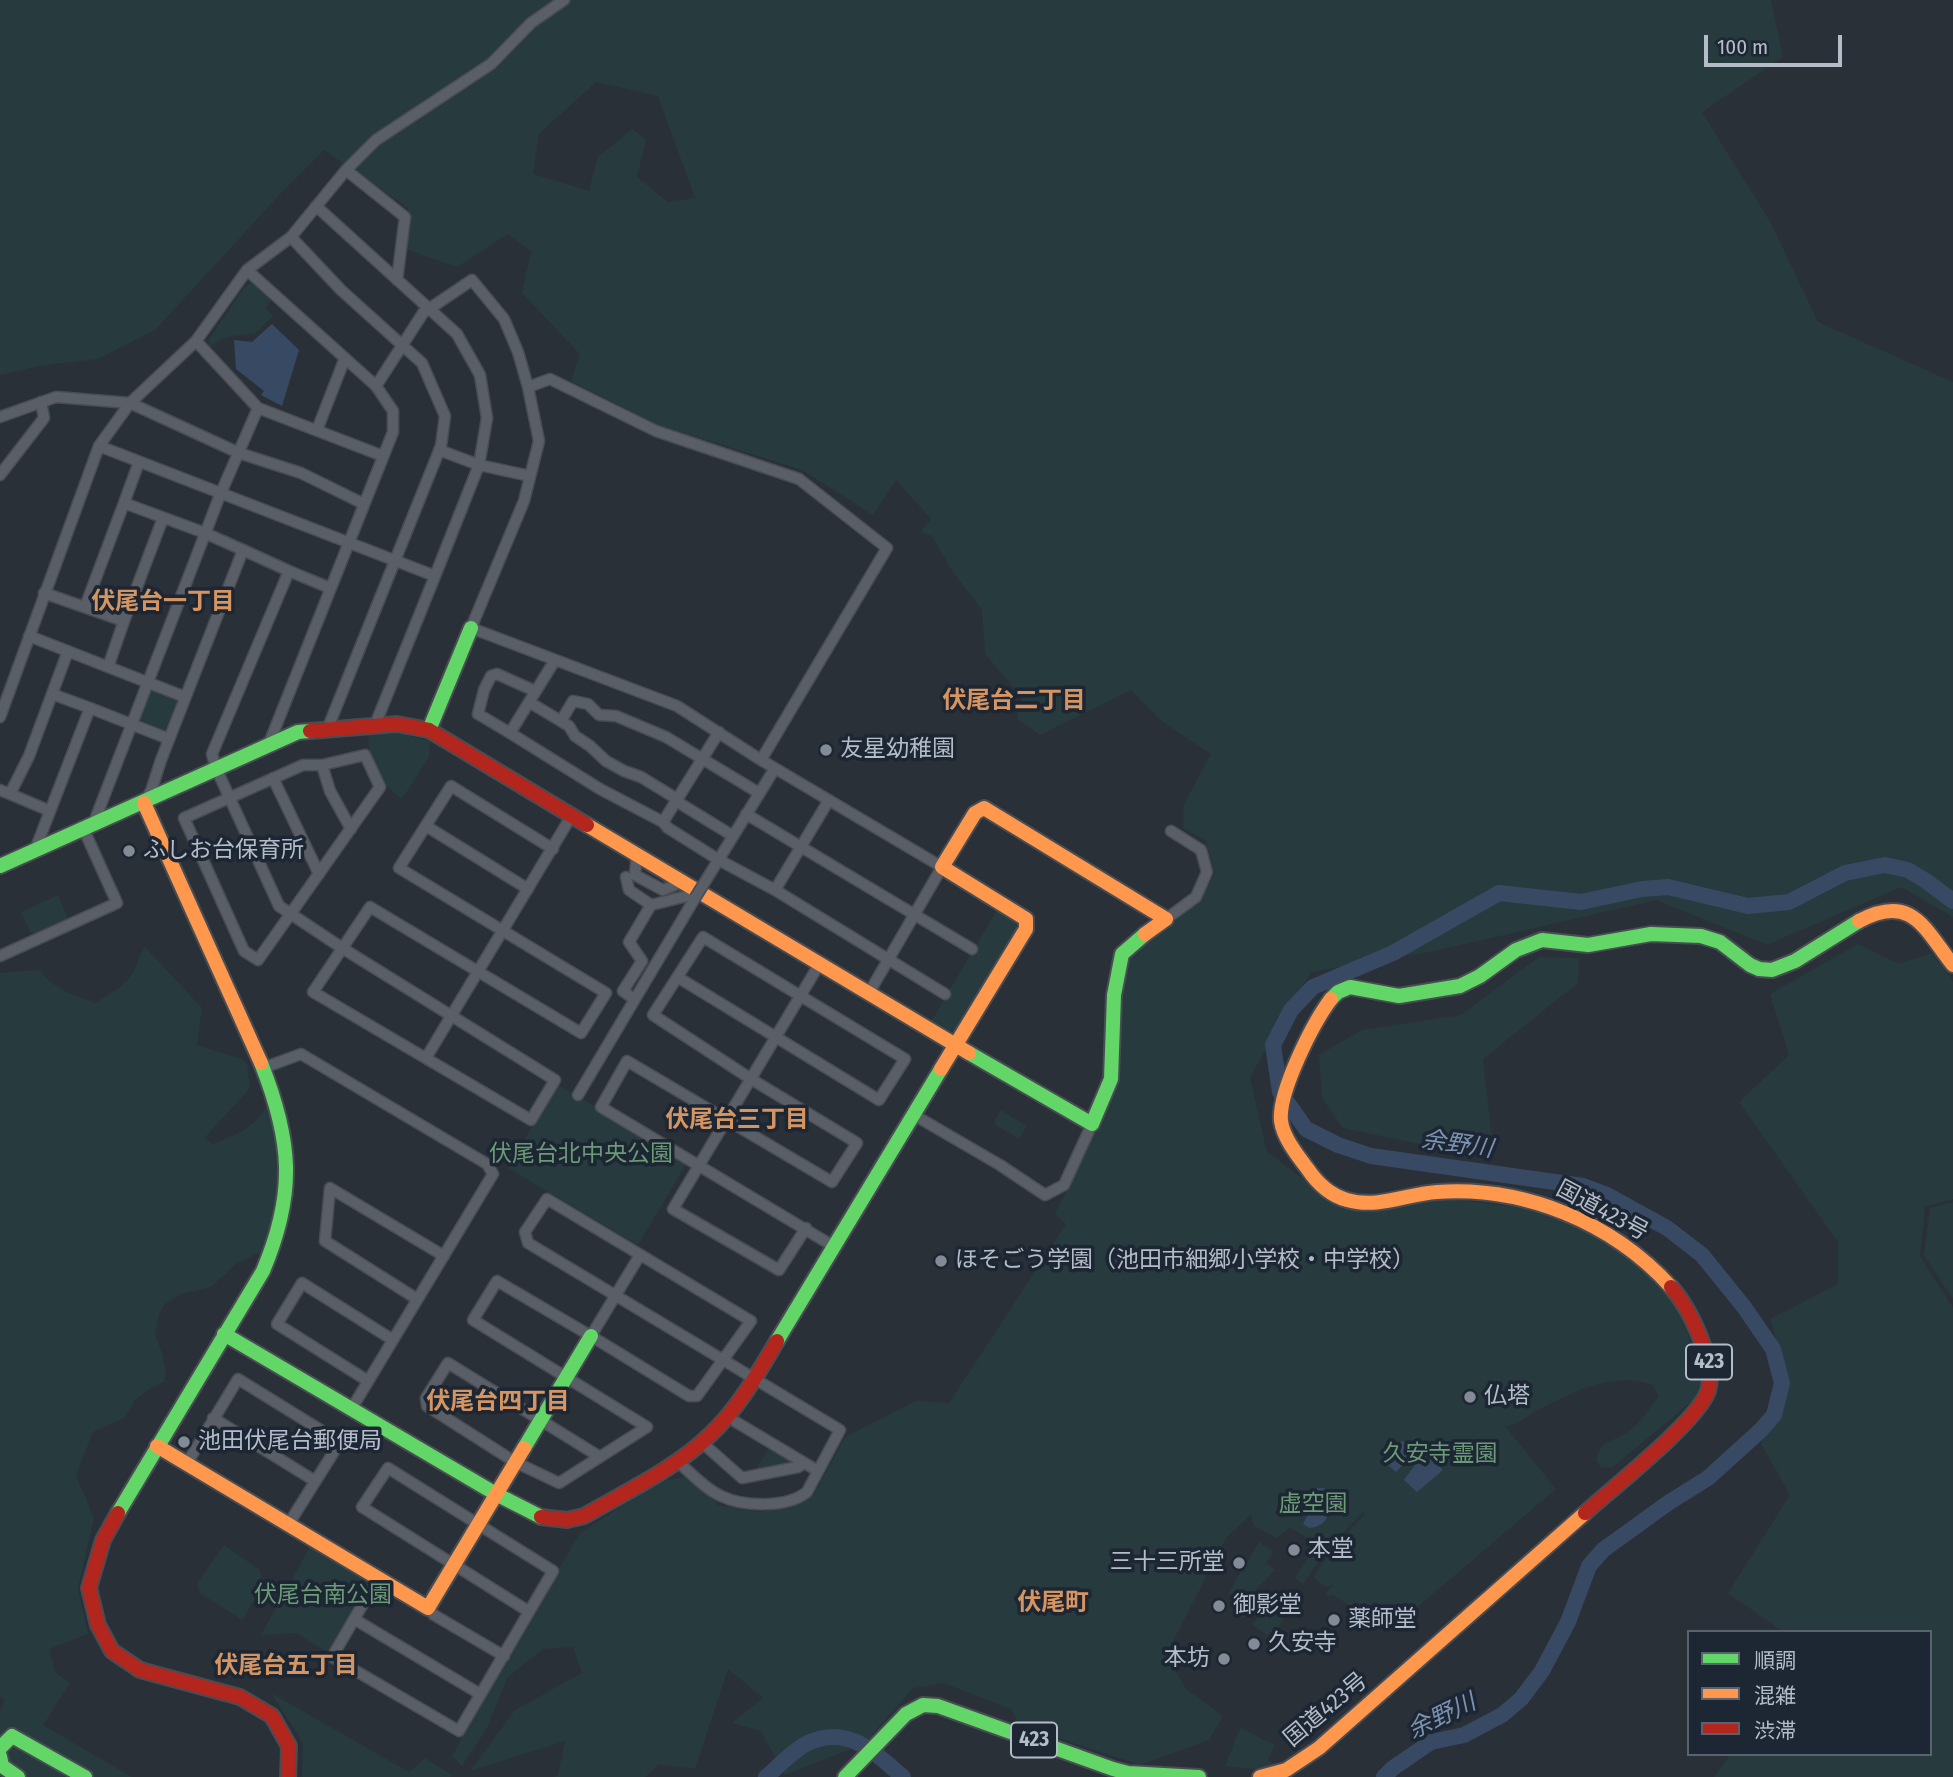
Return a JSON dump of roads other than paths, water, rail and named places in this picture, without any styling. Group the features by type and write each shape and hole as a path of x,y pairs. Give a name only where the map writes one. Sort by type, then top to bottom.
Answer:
{"main road":[{"path":"429,730 471,628"},
{"path":"0,866 298,733 397,724 429,730 637,853 690,891 820,964 957,1045 1092,1124 1111,1079 1114,995 1122,954 1134,941 1166,919 984,808 975,813 942,867 1026,919 1026,929 957,1045 833,1246 754,1379 733,1409 718,1427 677,1461 584,1516 567,1520 545,1519 496,1494 224,1334"},
{"path":"144,803 263,1068 287,1152 287,1192 274,1247 263,1271 103,1540 89,1588 98,1625 112,1651 140,1670 240,1697 272,1716 289,1746 288,1777"},
{"name":"国道423号","path":"1260,1777 1286,1771 1301,1763 1349,1721 1662,1444 1705,1401 1712,1381 1708,1359 1692,1319 1675,1290 1651,1264 1623,1243 1567,1213 1511,1196 1437,1192 1380,1203 1349,1202 1326,1190 1316,1181 1288,1138 1281,1121 1302,1048 1321,1013 1336,993 1353,986 1391,996 1463,987 1480,978 1525,944 1546,938 1585,945 1655,934 1705,936 1724,943 1755,968 1773,970 1807,954 1871,916 1888,910 1915,917 1953,965"},
{"path":"157,1446 377,1580 428,1608 591,1336"},
{"name":"423","path":"845,1777 906,1714 923,1705 938,1706 1121,1771 1199,1777"},
{"path":"0,1748 12,1736 85,1777"},
{"path":"0,1756 2,1766 18,1777"}],"street":[{"path":"0,717 99,446 130,403 196,341 247,271 291,237 346,170 376,140 491,64 531,23 564,0"},
{"path":"346,170 405,217 397,280"},
{"path":"316,206 457,334 480,375 487,418 479,465 375,725"},
{"path":"291,237 341,290 422,363 445,416 439,450 327,730"},
{"path":"247,271 376,386 393,411 393,432 268,746"},
{"path":"376,386 423,313 472,280 504,319 528,387 539,440 524,501 471,628 677,706 761,760 942,867 873,986"},
{"path":"196,341 258,408 383,456"},
{"path":"317,430 345,358"},
{"path":"528,387 550,379 656,431 799,479 887,548 761,760"},
{"path":"0,417 56,397 130,403 239,453 301,473 364,504"},
{"path":"0,475 44,418 41,402"},
{"path":"0,956 117,903 88,827 148,682 220,495 258,408"},
{"path":"99,446 435,576"},
{"path":"439,450 479,465 530,476"},
{"path":"85,607 139,462"},
{"path":"124,503 205,533 330,588"},
{"path":"108,667 163,518"},
{"path":"144,803 151,791 243,550"},
{"path":"289,571 212,754 279,906 342,948 452,1018 555,1080 531,1120 313,992 342,948 370,906 581,1033 606,993 399,868 452,786 553,849"},
{"path":"44,593 124,621"},
{"path":"29,636 186,697"},
{"path":"10,794 29,756 68,652"},
{"path":"510,733 555,660"},
{"path":"535,691 497,674 491,676 484,690 478,715 600,789 663,822 668,828 719,860 775,890 944,994"},
{"path":"52,694 169,739"},
{"path":"561,722 576,700 588,704 599,715 616,716 666,737 759,793"},
{"path":"529,702 561,722 606,761 640,776 733,836"},
{"path":"35,850 90,708"},
{"path":"663,822 719,732"},
{"path":"365,755 380,787 258,960 244,951 184,818 274,778 303,765 322,765 365,755"},
{"path":"322,765 330,791 351,829"},
{"path":"635,999 623,992 642,961 629,942 651,905 704,885 772,772"},
{"path":"274,778 319,874"},
{"path":"0,790 50,811"},
{"path":"775,890 829,800"},
{"path":"426,1058 572,814"},
{"path":"747,814 972,949"},
{"path":"426,826 528,889"},
{"path":"1166,919 1196,897 1207,872 1201,850 1171,831"},
{"path":"626,877 629,890 651,905"},
{"path":"578,1095 635,999 690,891"},
{"path":"679,978 879,1100 905,1059 704,937 653,1016 857,1143 832,1182 628,1062 601,1107 833,1246"},
{"path":"806,1228 779,1270 673,1209 820,964"},
{"path":"263,1068 300,1054 486,1164 493,1174 352,1408"},
{"path":"914,1115 1045,1195 1063,1185 1092,1124"},
{"path":"417,1299 324,1241 330,1188 444,1256"},
{"path":"600,1457 448,1363 426,1398 427,1406 516,1462 559,1483 600,1457 647,1427 473,1320 497,1281 689,1396 697,1396 725,1361 751,1321 547,1199 525,1232 528,1243 725,1361 754,1379 840,1430 807,1492 801,1497 760,1506 720,1496 677,1461"},
{"path":"591,1336 640,1255"},
{"path":"369,1381 277,1324 302,1283 393,1340"},
{"path":"187,1465 238,1379 340,1441 288,1525"},
{"path":"213,1418 315,1481"},
{"path":"736,1422 818,1471"},
{"path":"707,1447 742,1478 798,1467 804,1463"},
{"path":"377,1580 332,1657 460,1731 553,1571 388,1468 362,1507 528,1611"},
{"path":"428,1608 434,1615 504,1656"},
{"path":"354,1619 480,1694"}],"water":[{"path":"272,324 299,350 282,406 261,395 264,391 236,369 234,340 252,342"},
{"path":"1414,1437 1422,1444 1411,1457 1419,1464 1428,1453 1443,1470 1417,1492 1404,1480 1415,1465 1407,1460 1396,1472 1384,1462 1402,1441 1406,1442 1408,1447"},
{"path":"1317,1488 1324,1488 1336,1496 1325,1521 1309,1528 1303,1524 1308,1514 1300,1508 1314,1504 1318,1498"}],"waterway":[{"name":"余野川","path":"1384,1777 1431,1742 1464,1735 1502,1715 1521,1699 1542,1671 1568,1622 1589,1566 1603,1550 1708,1478 1761,1430 1774,1415 1782,1383 1773,1349 1744,1307 1702,1255 1667,1228 1607,1195 1583,1186 1371,1156 1338,1145 1306,1129 1280,1092 1273,1045 1291,1010 1313,987 1393,953 1499,893 1581,902 1642,889 1668,887 1748,906 1789,902 1845,873 1885,865 1908,870 1953,901"},
{"name":"余野川","path":"766,1777 802,1746 822,1738 836,1737 860,1744 903,1777"}],"place":[{"name":"友星幼稚園","path":"826,750"},
{"name":"ふしお台保育所","path":"129,851"},
{"name":"ほそごう学園（池田市細郷小学校・中学校）","path":"941,1261"},
{"name":"仏塔","path":"1470,1397"},
{"name":"池田伏尾台郵便局","path":"184,1442"},
{"name":"本堂","path":"1294,1550"},
{"name":"三十三所堂","path":"1239,1563"},
{"name":"御影堂","path":"1219,1606"},
{"name":"薬師堂","path":"1334,1620"},
{"name":"久安寺","path":"1254,1644"},
{"name":"本坊","path":"1224,1659"}],"district":[{"name":"伏尾台一丁目","path":"163,602"},
{"name":"伏尾台二丁目","path":"1014,701"},
{"name":"伏尾台三丁目","path":"737,1120"},
{"name":"伏尾台四丁目","path":"498,1402"},
{"name":"伏尾町","path":"1053,1603"},
{"name":"伏尾台五丁目","path":"286,1666"}],"park label":[{"name":"伏尾台北中央公園","path":"581,1155"},
{"name":"久安寺霊園","path":"1440,1455"},
{"name":"虚空園","path":"1313,1505"},
{"name":"伏尾台南公園","path":"323,1596"}]}
